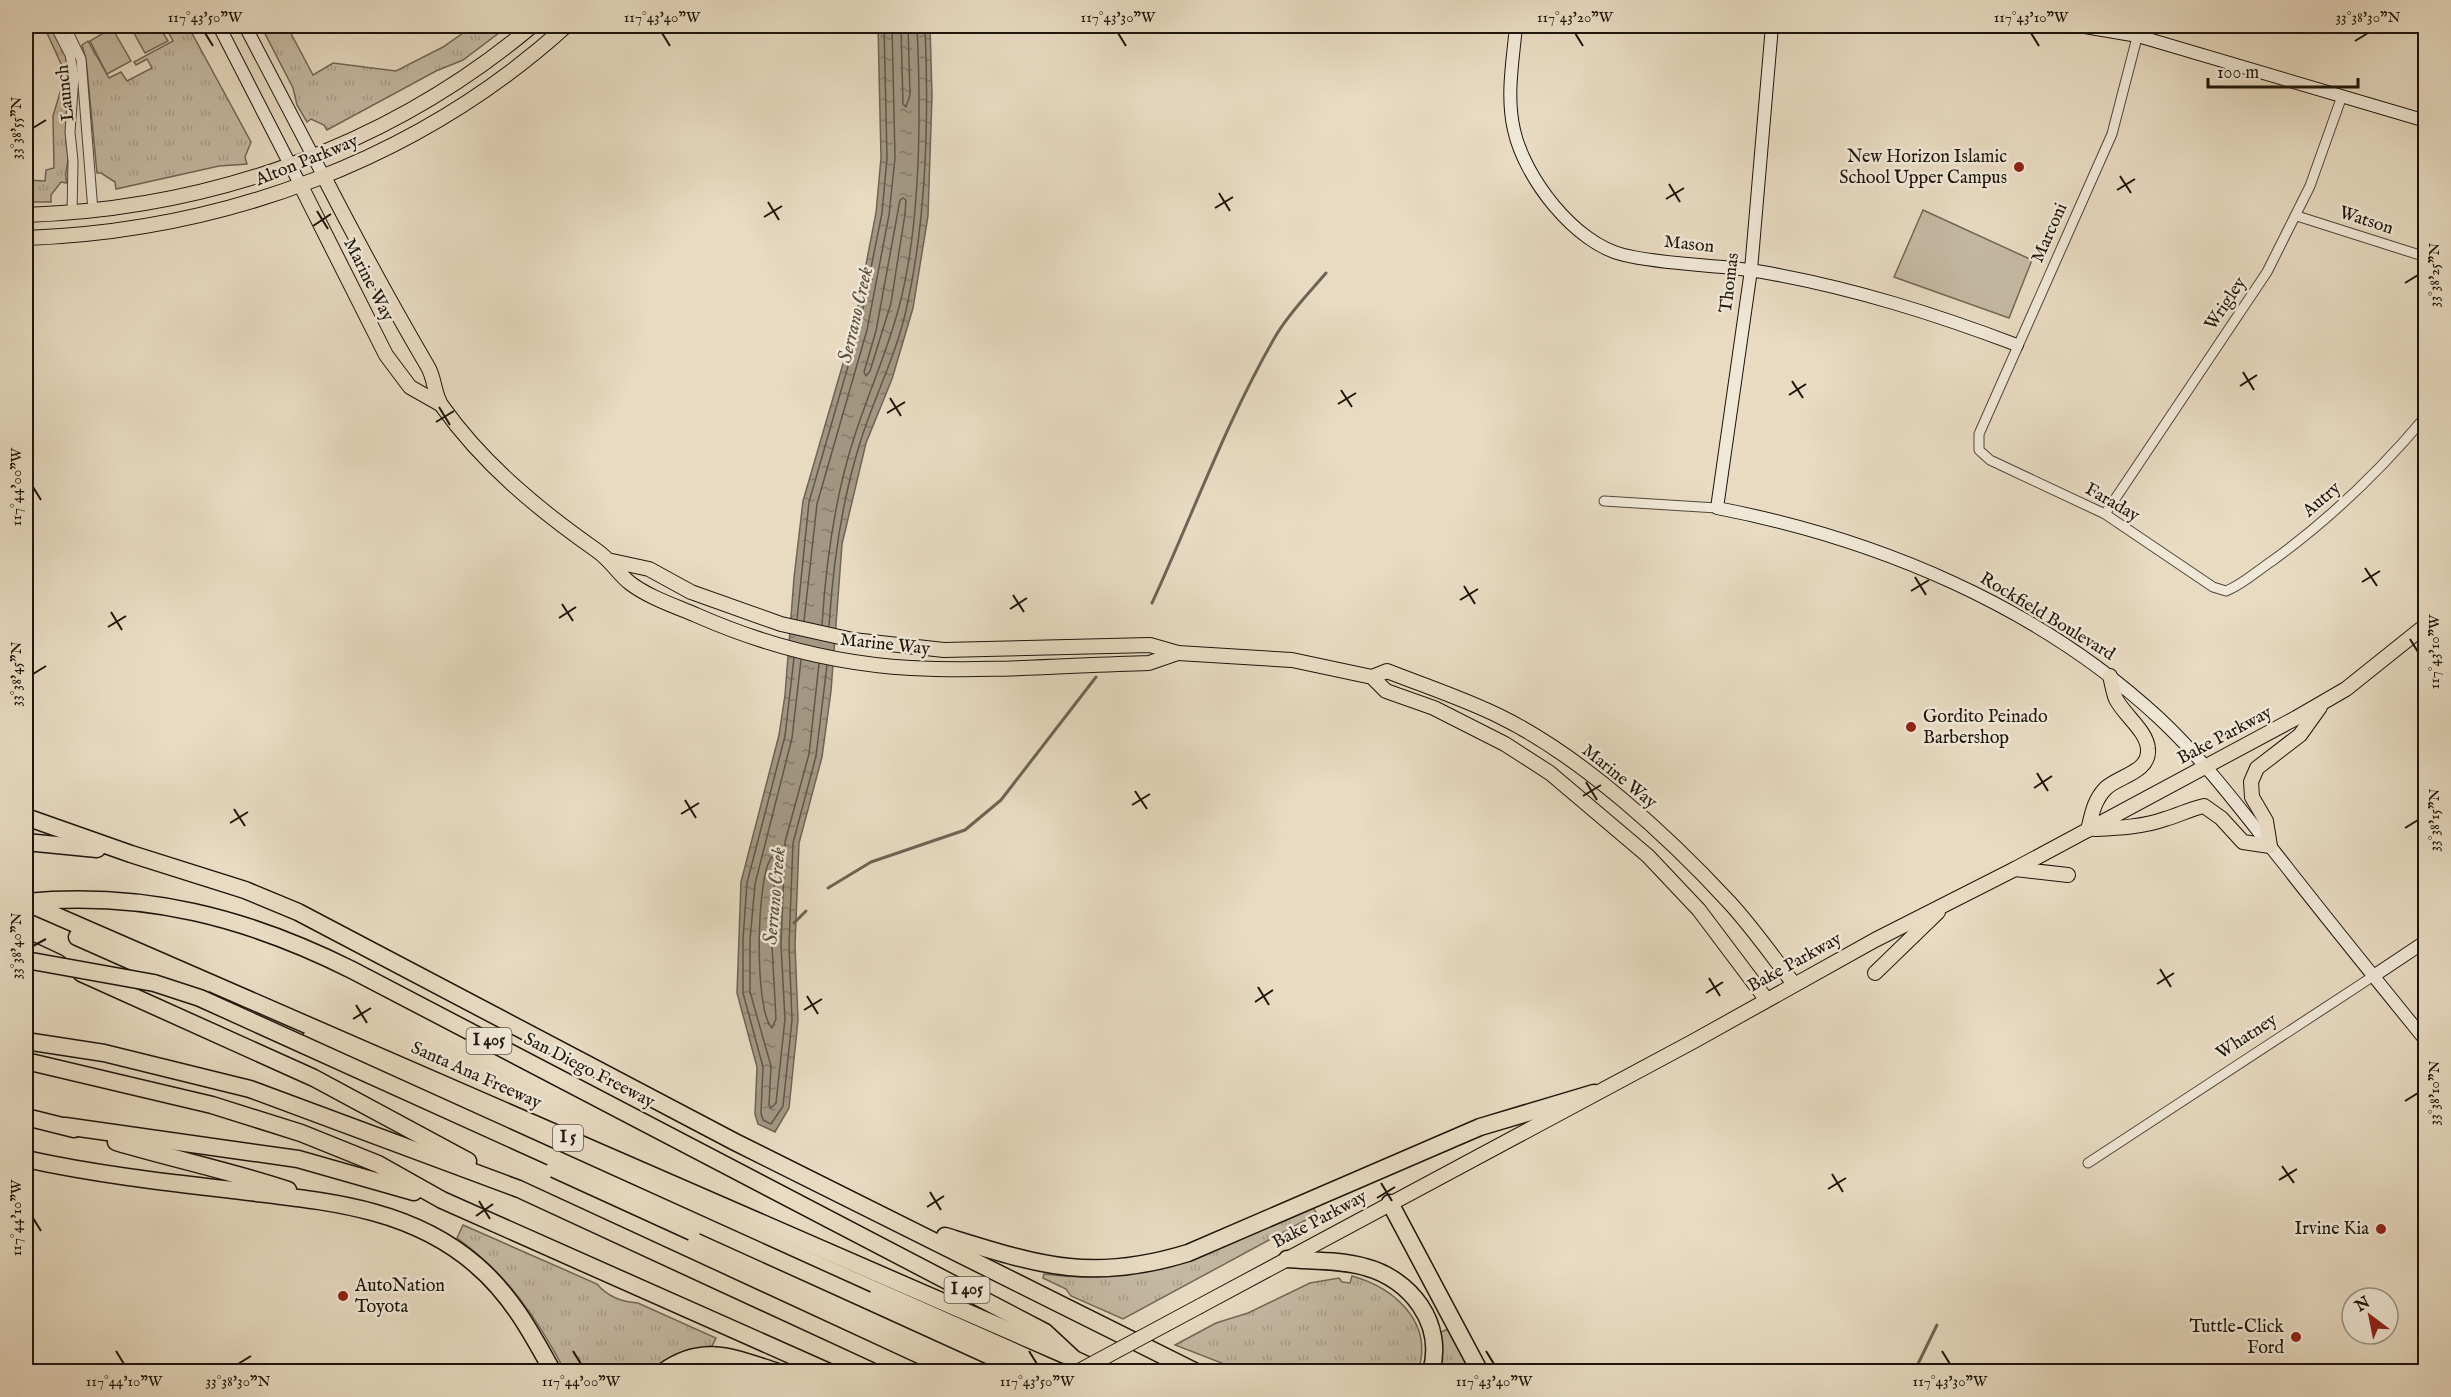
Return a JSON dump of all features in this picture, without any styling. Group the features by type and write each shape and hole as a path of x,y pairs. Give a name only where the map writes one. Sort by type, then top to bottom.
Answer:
{"highway":[{"path":"26,817 131,854 245,890 298,912 735,1142 1196,1371"},
{"path":"26,842 131,854"},
{"name":"San Diego Freeway","path":"26,902 108,899 147,903 212,915 283,937 318,953 1045,1332 1076,1365 1102,1371"},
{"name":"Santa Ana Freeway","path":"26,902 1076,1365"},
{"path":"42,910 56,928 476,1111 1060,1371"},
{"path":"26,948 314,1078 519,1189 915,1371"},
{"path":"26,960 144,981 200,998 865,1305 1000,1371"},
{"path":"26,970 120,985 165,997 210,1014 865,1305 1025,1371"},
{"path":"26,1041 104,1053 250,1089 519,1189"},
{"path":"26,1061 212,1105 264,1121 378,1164 442,1200 829,1371"},
{"path":"902,1223 1031,1263 1064,1269 1098,1270 1154,1264 1188,1253 1480,1127 1594,1093"},
{"path":"26,1117 65,1126 181,1161 244,1175 323,1202"},
{"path":"65,1126 298,1160 442,1200"},
{"path":"26,1159 104,1174 323,1202 391,1216 411,1224 455,1249 475,1264 509,1299 525,1321 553,1371"},
{"path":"1390,1203 1480,1371"},
{"path":"1287,1258 1365,1267 1392,1278 1423,1309 1435,1336 1436,1350 1431,1371"},
{"path":"663,1371 679,1362 707,1353 778,1371"}],"main road":[{"name":"Alton Parkway","path":"26,215 93,211 189,196 291,166 366,133 425,101 480,66 532,26"},
{"name":"Alton Parkway","path":"26,238 84,235 162,224 234,207 324,177 399,142 449,113 498,81 566,26"},
{"name":"Marine Way","path":"324,177 370,266 430,371 440,404"},
{"name":"Marine Way","path":"301,186 386,355 410,387 440,404 479,452 551,518 612,561 629,583 681,609 772,643 837,658 910,668 1149,663 1178,653"},
{"name":"Marine Way","path":"612,561 649,569 691,592 781,624 853,640 944,650 1150,645 1178,653 1292,660 1372,677 1386,691 1434,708 1481,731 1551,773 1648,856 1699,910 1727,944 1766,999"},
{"name":"Bake Parkway","path":"1076,1365 1200,1306 1694,1041 1766,999 2015,869 2323,703 2369,672 2426,625"},
{"name":"Marine Way","path":"1372,677 1387,671 1502,717 1570,760 1661,835 1697,869 1731,904 1794,984"},
{"path":"2110,676 2115,698 2144,738 2148,749 2146,760 2138,770 2106,788 2093,804 2088,830 2146,824 2205,806 2221,818 2243,842 2270,846 2266,821 2252,797 2251,782 2257,768 2300,735 2323,703"},
{"path":"2015,869 2068,875"},
{"path":"1875,973 1950,901"}],"street":[{"name":"Launch","path":"55,26 70,55 74,76 70,132 73,161 72,213"},
{"name":"Launch","path":"65,26 81,59 93,211"},
{"name":"Marine Way","path":"219,26 301,186"},
{"name":"Marine Way","path":"245,26 324,177"},
{"name":"Mason","path":"1515,26 1510,104 1514,131 1535,177 1563,217 1589,239 1625,256 1751,270 1845,288 1932,312 2017,345"},
{"name":"Thomas","path":"1717,508 1751,270 1772,26"},
{"path":"2079,26 2139,31 2426,121"},
{"name":"Marconi","path":"1979,450 1979,434 2112,134 2139,31"},
{"name":"Wrigley","path":"2104,514 2267,272 2297,216 2342,96"},
{"path":"73,161 88,159"},
{"name":"Watson","path":"2297,216 2426,257"},
{"name":"Autry","path":"2226,591 2293,546 2331,515 2396,452 2426,416"},
{"name":"Faraday","path":"1979,450 1989,460 2104,514 2213,587 2226,591"},
{"name":"Rockfield Boulevard","path":"1604,501 1717,508 1804,527 1914,565 1996,605 2060,642 2110,676 2160,719 2205,767 2426,1041"},
{"name":"Whatney","path":"2088,1163 2426,941"}],"green space":[{"path":"130,26 159,26 168,41 145,53"},
{"path":"165,26 188,26 251,142 245,157 247,164 219,166 116,189 115,182 97,173 86,59 82,45 88,41 109,78 121,72 127,81 152,68 147,59 136,65 134,62 173,41"},
{"path":"261,26 287,26 313,75 333,63 396,71 443,47 473,26 508,26 463,60 436,71 327,130 324,125 311,119 307,122 297,105 293,88"},
{"path":"44,27 54,29 66,53 69,65 70,89 66,132 67,183 61,182 51,195 51,202 26,202 26,180 45,181 46,170 54,168 53,116 62,86 62,66 47,33 38,33"},
{"path":"112,28 131,61 107,74 90,41"},
{"path":"1923,210 2032,260 2009,318 1894,277"},
{"path":"1312,1206 1317,1214 1123,1319 1071,1296 1066,1289 1043,1278 1044,1274 1083,1277 1118,1276 1151,1270 1214,1250"},
{"path":"463,1225 597,1284 615,1298 638,1303 716,1338 712,1346 684,1351 650,1371 565,1371 532,1315 519,1298 491,1267 457,1238"},
{"path":"1352,1276 1383,1289 1407,1310 1420,1338 1422,1354 1418,1371 1242,1371 1175,1345 1216,1323 1248,1313 1310,1283 1339,1278 1342,1282 1350,1283"},
{"path":"1448,1329 1470,1371 1439,1371 1442,1361 1439,1333"},
{"path":"714,1366 748,1371 686,1371"}],"water":[{"name":"Serrano Creek","path":"878,26 930,26 932,96 928,216 913,308 892,379 866,443 842,544 831,691 822,757 799,843 795,945 798,1020 789,1108 775,1132 758,1124 755,1114 757,1067 737,993 741,882 779,735 785,695 794,578 803,501 854,326 876,213 881,158"}],"waterway":[{"path":"1152,603 1225,435 1257,369 1286,320 1326,273"},
{"path":"828,888 871,862 965,830 1001,800 1096,677"},
{"name":"Serrano Creek","path":"794,923 806,911"},
{"path":"1914,1372 1937,1325"}],"place":[{"name":"New Horizon Islamic School Upper Campus","path":"2019,167"},
{"name":"Gordito Peinado Barbershop","path":"1911,727"},
{"name":"Irvine Kia","path":"2381,1229"},
{"name":"AutoNation Toyota","path":"343,1296"},
{"name":"Tuttle-Click Ford","path":"2296,1337"}]}
